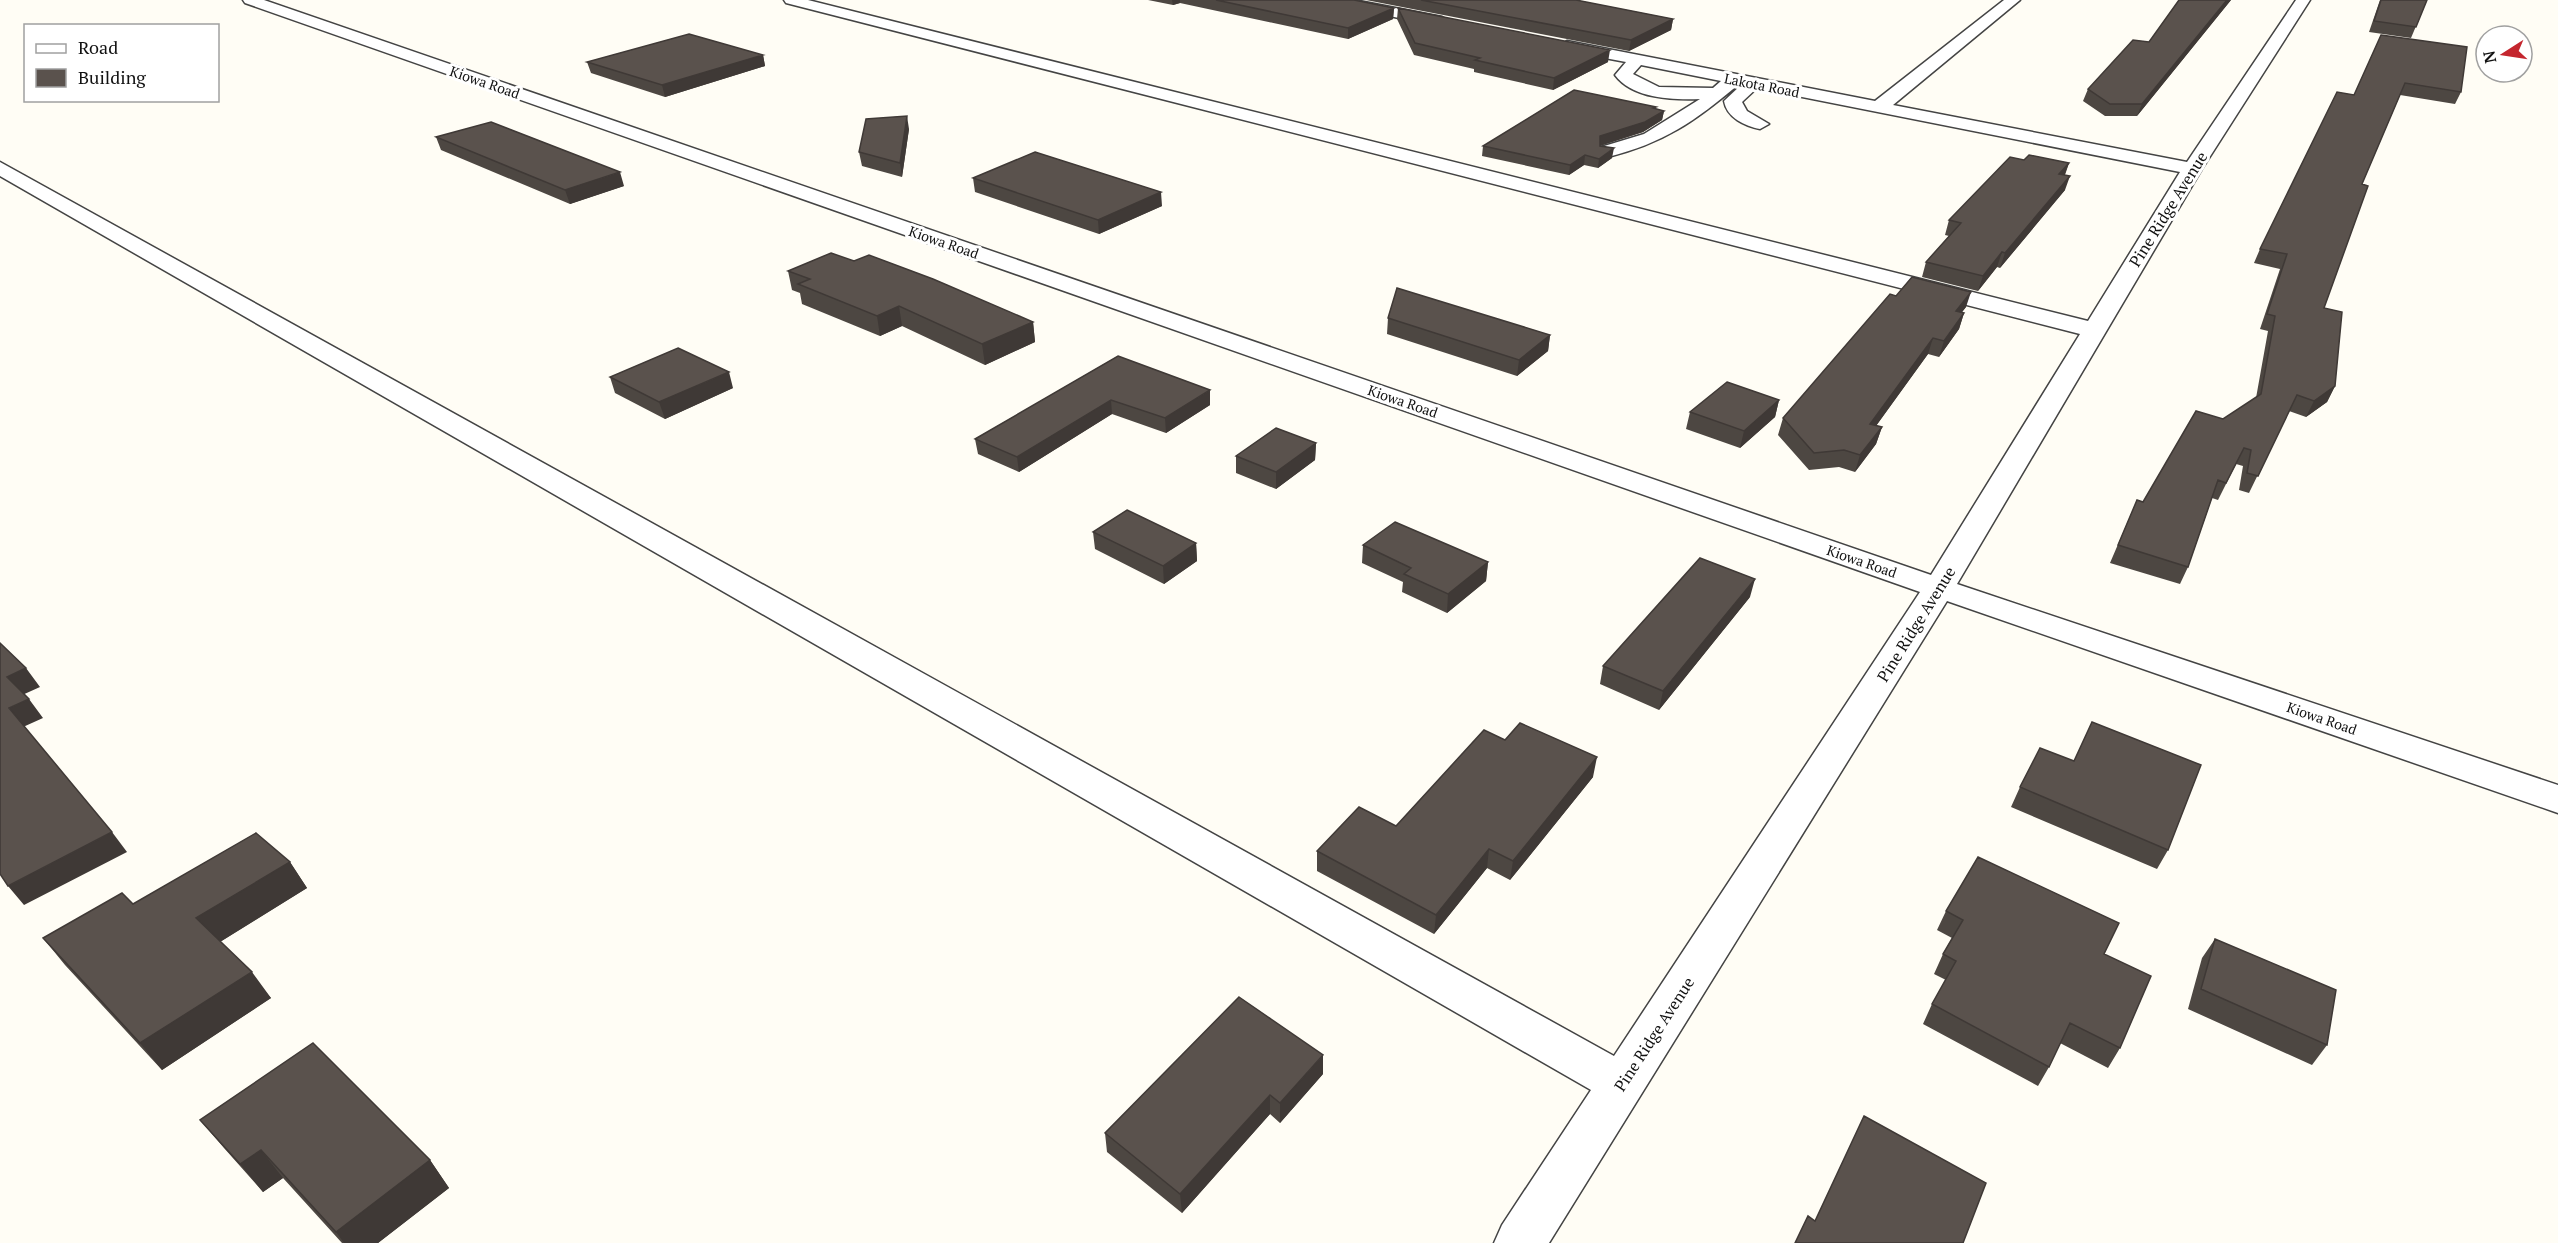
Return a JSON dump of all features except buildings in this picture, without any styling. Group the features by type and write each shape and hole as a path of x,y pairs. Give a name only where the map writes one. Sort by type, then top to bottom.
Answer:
{"street":[{"name":"Kiowa Road","path":"250,0 1939,588 2558,799"},
{"path":"791,0 2094,330"},
{"path":"1332,0 1461,26"},
{"path":"1878,108 2013,0"},
{"name":"Pine Ridge Avenue","path":"1520,1243 1939,588 2192,170 2303,0"},
{"name":"Lakota Road","path":"1555,44 2192,170"},
{"path":"1637,60 1623,75 1637,87 1658,93 1718,93"},
{"path":"1608,151 1650,138 1718,93 1734,79"},
{"path":"1753,83 1734,101 1734,108 1741,115 1760,123"},
{"path":"0,168 1622,1084"}]}
